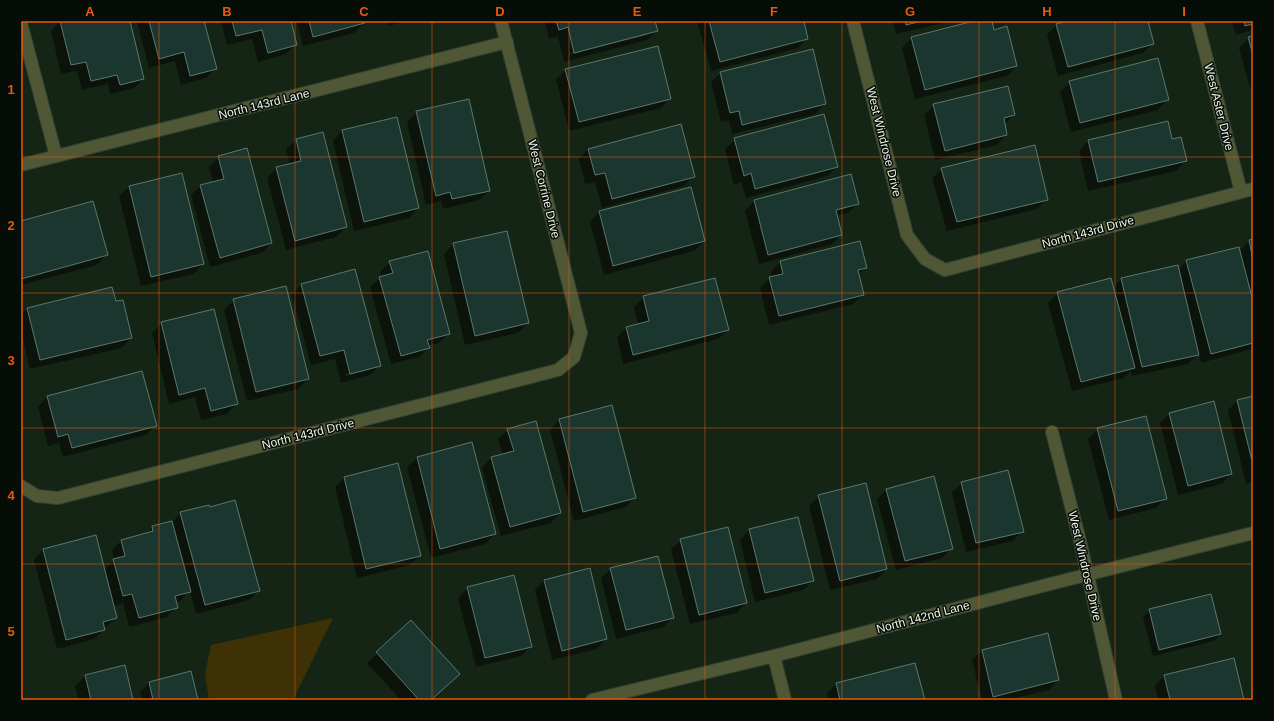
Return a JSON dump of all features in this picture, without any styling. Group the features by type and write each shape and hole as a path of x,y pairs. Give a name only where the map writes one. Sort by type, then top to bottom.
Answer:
{"street":[{"name":"West Corrine Drive","path":"501,21 581,333 574,357"},
{"name":"West Windrose Drive","path":"853,21 908,235 925,259"},
{"name":"West Aster Drive","path":"1197,21 1241,192"},
{"path":"21,23 56,156"},
{"name":"North 143rd Lane","path":"21,165 507,42"},
{"name":"North 143rd Drive","path":"925,259 945,270 1253,189"},
{"name":"North 143rd Drive","path":"21,486 37,496 58,498 558,370 574,357"},
{"name":"West Windrose Drive","path":"1052,432 1116,700"},
{"name":"North 142nd Lane","path":"592,700 774,656 1087,575 1253,534"},
{"path":"774,656 785,700"}],"shaded area":[{"path":"333,618 293,700 209,700 205,674 211,645"}],"building":[{"path":"60,21 130,21 144,79 120,85 117,75 91,81 86,62 71,65"},
{"path":"149,21 204,21 217,69 190,76 184,52 159,59"},
{"path":"232,21 291,21 297,45 268,53 262,30 236,36"},
{"path":"309,21 365,21 365,23 313,37"},
{"path":"556,21 655,21 658,31 574,53 568,27 559,30"},
{"path":"709,21 804,21 808,39 720,62"},
{"path":"905,21 922,21 906,25"},
{"path":"974,21 992,21 994,30 1007,26 1017,66 925,90 911,37"},
{"path":"1067,21 1148,21 1154,44 1068,67 1056,24"},
{"path":"1244,21 1253,21 1253,24 1245,26"},
{"path":"1253,36 1253,55 1248,37"},
{"path":"658,46 671,99 579,122 565,69"},
{"path":"813,49 826,104 742,125 739,111 730,113 720,72"},
{"path":"1158,58 1169,100 1080,123 1069,81"},
{"path":"1008,86 1015,115 1004,118 1007,135 945,151 933,104"},
{"path":"469,99 490,191 452,199 450,192 436,196 416,111"},
{"path":"824,114 838,167 755,189 751,173 744,176 734,138"},
{"path":"397,117 419,208 364,222 342,130"},
{"path":"1168,121 1172,139 1181,137 1187,161 1098,182 1088,140"},
{"path":"681,124 695,177 612,199 605,173 595,175 588,149"},
{"path":"323,132 347,227 295,241 276,167 301,161 296,139"},
{"path":"1035,145 1048,200 957,222 941,168"},
{"path":"247,148 272,243 220,258 200,185 224,179 218,156"},
{"path":"182,173 204,264 151,277 129,186"},
{"path":"851,174 859,204 836,210 842,235 768,255 754,200"},
{"path":"691,187 705,241 613,266 599,211"},
{"path":"93,201 108,255 21,279 21,221"},
{"path":"507,231 529,323 475,336 453,243"},
{"path":"1253,239 1253,260 1249,240"},
{"path":"860,241 867,268 858,270 864,295 779,316 769,277 783,274 780,261"},
{"path":"1239,247 1253,301 1253,343 1211,354 1186,260"},
{"path":"428,251 450,334 427,340 430,348 401,356 379,277 393,273 389,261"},
{"path":"1178,265 1199,355 1142,367 1121,278"},
{"path":"355,269 381,366 350,374 344,350 320,356 301,284"},
{"path":"715,278 729,330 633,355 626,327 649,321 643,296"},
{"path":"1111,278 1135,368 1081,382 1057,292"},
{"path":"286,286 309,379 256,392 233,299"},
{"path":"112,287 116,301 123,300 132,338 40,360 27,308"},
{"path":"214,309 238,404 211,411 205,388 179,395 161,322"},
{"path":"142,371 157,426 72,448 68,434 58,437 47,396"},
{"path":"1253,396 1253,465 1237,400"},
{"path":"1214,401 1232,474 1188,486 1169,413"},
{"path":"612,405 636,498 583,512 559,419"},
{"path":"1146,416 1167,499 1118,511 1097,428"},
{"path":"536,421 561,513 510,527 491,457 514,451 507,429"},
{"path":"472,442 496,534 440,549 417,457"},
{"path":"398,463 421,556 366,569 344,477"},
{"path":"1008,470 1024,532 976,543 961,482"},
{"path":"934,476 953,549 905,561 886,489"},
{"path":"866,483 887,569 840,581 818,495"},
{"path":"235,500 260,591 205,605 180,512 209,505 210,507"},
{"path":"798,517 814,581 765,593 749,529"},
{"path":"172,521 191,592 175,596 178,608 139,618 132,594 123,596 113,559 125,556 121,540 153,531 152,526"},
{"path":"728,527 747,603 699,615 680,539"},
{"path":"96,535 117,618 103,622 105,630 66,640 43,549"},
{"path":"658,556 674,618 626,630 610,568"},
{"path":"590,568 607,639 562,651 544,580"},
{"path":"514,575 532,647 485,658 467,587"},
{"path":"1211,594 1221,634 1159,650 1149,609"},
{"path":"411,620 460,674 431,700 419,700 376,652"},
{"path":"1048,633 1059,680 993,697 982,650"},
{"path":"1234,658 1244,700 1170,700 1164,675"},
{"path":"915,663 925,700 840,700 836,683"},
{"path":"125,665 133,700 91,700 85,675"},
{"path":"191,671 198,700 153,700 149,682"}]}
